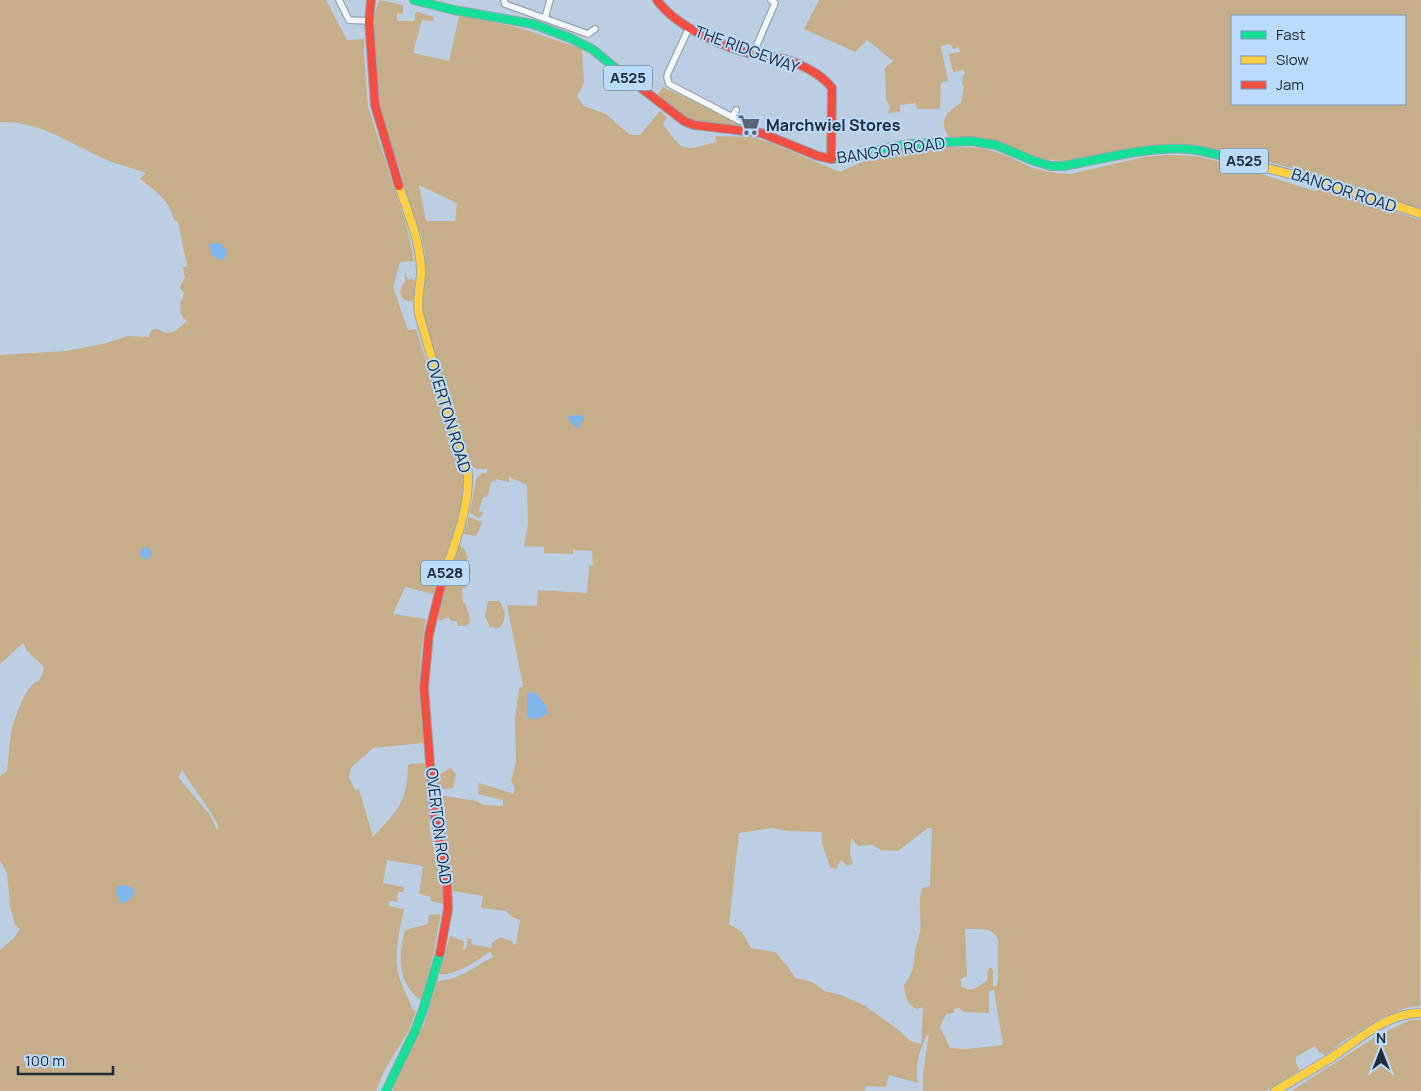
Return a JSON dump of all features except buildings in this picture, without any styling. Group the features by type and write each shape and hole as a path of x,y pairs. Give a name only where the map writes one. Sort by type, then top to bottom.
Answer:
{"main road":[{"name":"OVERTON ROAD","path":"371,0 369,20 375,105 403,193 418,251 421,271 417,304 419,314 437,378 465,457 468,479 465,510 431,622 424,688 434,813 448,894 446,927 416,1031 386,1091"},
{"name":"THE RIDGEWAY","path":"657,0 660,7 689,28 753,54 783,59 824,79 830,84 832,88 831,159"},
{"name":"BANGOR ROAD","path":"419,1 533,24 570,38 592,49 684,121 705,127 761,133 818,156 831,159 858,156 886,148 911,144 971,141 996,145 1051,166 1073,165 1159,149 1186,149 1216,153 1295,174 1421,214"},
{"path":"1275,1091 1332,1057 1380,1025 1402,1014 1421,1013"}],"street":[{"path":"339,0 347,22 369,20"},
{"path":"504,0 505,4 590,36 595,28"},
{"path":"544,18 550,0"},
{"path":"753,54 775,3 771,0"},
{"path":"689,28 668,72 669,84 740,121"},
{"path":"732,117 736,110"}],"shaded area":[{"path":"0,0 326,0 347,40 364,39 368,107 407,227 414,261 400,262 393,287 408,330 416,329 463,476 463,499 458,519 433,594 405,587 393,614 426,619 421,651 420,681 424,743 373,748 351,768 349,777 355,790 359,789 373,837 400,805 406,789 408,765 425,763 430,830 443,892 444,904 431,901 431,897 419,894 423,866 387,860 383,883 404,887 403,892 398,892 397,902 390,901 389,906 404,909 398,942 397,968 412,1009 416,1011 409,1030 384,1071 376,1091 0,1091 0,950 14,938 20,929 15,925 10,906 7,873 0,860 0,776 7,771 11,733 19,708 30,688 39,681 44,669 27,651 23,643 0,664 0,355 66,351 103,344 127,336 149,337 150,332 154,329 167,333 174,332 187,321 181,312 180,306 184,292 180,288 185,278 183,268 187,266 178,222 174,220 169,207 161,197 140,179 146,173 112,162 45,130 16,123 0,122","holes":["182,770 211,813 219,828 217,830 210,815 178,777"]},
{"path":"379,0 403,5 403,14 397,14 397,21 415,21 415,13 418,12 434,17 433,21 422,20 413,53 449,61 459,17 462,15 520,28 582,49 584,83 577,96 584,106 606,114 630,135 640,135 660,111 667,117 663,124 675,140 680,145 690,148 716,142 715,136 751,137 769,142 840,172 891,152 949,147 983,148 1005,155 1033,168 1070,174 1144,157 1167,155 1196,156 1222,162 1315,191 1324,188 1421,220 1420,1006 1406,1008 1381,1018 1325,1055 1319,1052 1315,1046 1296,1057 1296,1064 1300,1070 1266,1091 923,1091 923,1074 929,1033 919,1057 918,1083 889,1075 886,1087 867,1086 864,1091 393,1091 393,1085 424,1025 437,981 459,976 493,957 490,951 473,963 458,970 439,974 450,936 464,941 463,951 466,948 468,938 472,939 471,944 491,948 492,943 500,937 512,941 513,945 516,944 520,920 512,917 506,911 481,908 483,896 453,891 439,825 437,797 438,795 477,801 483,805 503,806 503,800 478,794 479,783 514,794 514,786 511,781 516,762 515,719 519,688 523,686 507,605 537,606 538,590 587,593 589,566 593,566 592,551 573,550 573,554 544,553 544,547 524,546 528,525 527,485 509,477 509,482 496,479 495,482 492,481 487,497 483,497 479,511 483,513 480,518 470,513 476,479 482,473 487,473 487,469 476,469 471,465 421,313 425,281 425,253 421,234 414,222 401,173 380,114 371,25","holes":["419,185 457,203 455,221 426,221","539,695 546,705 534,719","773,828 788,831 822,832 822,844 830,867 836,869 841,860 847,866 853,864 850,854 851,838 858,846 872,845 881,850 898,851 928,828 932,828 930,886 922,888 920,932 915,948 912,969 904,985 910,1005 917,1009 923,1007 921,1044 910,1041 900,1031 864,1005 841,995 824,991 814,983 796,979 775,952 751,948 742,932 729,924 739,833","965,929 984,929 992,932 998,939 998,982 996,986 993,987 992,968 988,970 987,981 975,988 969,989 961,986 961,979 967,976","994,990 1003,1045 966,1049 950,1048 940,1027 946,1014 954,1013 954,1009 959,1008 964,1012 989,1013 989,991"]},
{"path":"819,0 1421,0 1421,210 1369,190 1237,153 1187,144 1141,147 1063,161 1041,159 949,138 944,126 945,118 947,114 961,103 964,86 962,85 963,75 965,74 964,70 953,72 949,54 960,52 959,47 953,49 951,44 941,46 948,81 941,82 940,109 917,109 916,103 900,105 900,112 888,113 890,106 886,100 885,68 893,61 867,40 855,52 804,29"},
{"path":"663,87 742,124 741,126 690,121 656,97"},
{"path":"405,273 407,273 408,279 415,280 414,297 411,302 404,299 400,294 405,281"},
{"path":"469,517 482,522 475,536 464,534"},
{"path":"460,545 466,552 468,558 466,560 471,570 466,588 462,588 463,603 465,603 470,622 466,626 458,626 457,621 451,621 449,617 439,621 438,615 445,583"},
{"path":"488,601 499,601 503,608 505,617 500,628 490,627 485,616"},
{"path":"451,768 456,774 453,788 441,789 437,787 436,776"},
{"path":"441,914 433,956 421,1000 407,986 401,968 401,950 405,930 428,924 429,915"},
{"path":"1410,1020 1421,1020 1421,1091 1291,1091 1377,1036"}],"water":[{"path":"211,243 222,244 227,250 225,258 220,260 212,255 209,247"},
{"path":"584,415 584,421 580,422 580,427 577,428 571,423 568,416"},
{"path":"146,547 152,553 146,559 140,553"},
{"path":"535,692 546,705 548,713 539,718 532,719 527,715 527,693"},
{"path":"126,885 133,888 134,894 127,902 121,903 116,893 117,886"}],"traffic: fast":[{"path":"414,0 454,10 533,24 570,38 592,49 619,71"},
{"path":"832,159 858,156 886,148 911,144 971,141 996,145 1051,166 1063,166 1157,149 1200,150 1233,159"},
{"path":"386,1091 415,1031 440,953"}],"traffic: slow":[{"path":"1233,159 1339,187 1421,214"},
{"path":"399,186 419,250 421,272 418,303 419,314 450,416 465,456 468,473 467,495 462,520 442,581"},
{"path":"1275,1091 1385,1022 1396,1017 1421,1013"}],"traffic: jam":[{"path":"371,0 369,21 375,105 399,186"},
{"path":"657,0 676,19 716,42 759,56 776,57 793,62 822,78 832,88 831,159"},
{"path":"619,71 684,121 694,125 761,133 818,156 832,159"},
{"path":"440,953 448,909 447,881 434,813 424,688 429,634 442,581"}],"place":[{"name":"Marchwiel Stores","path":"749,125"}]}
